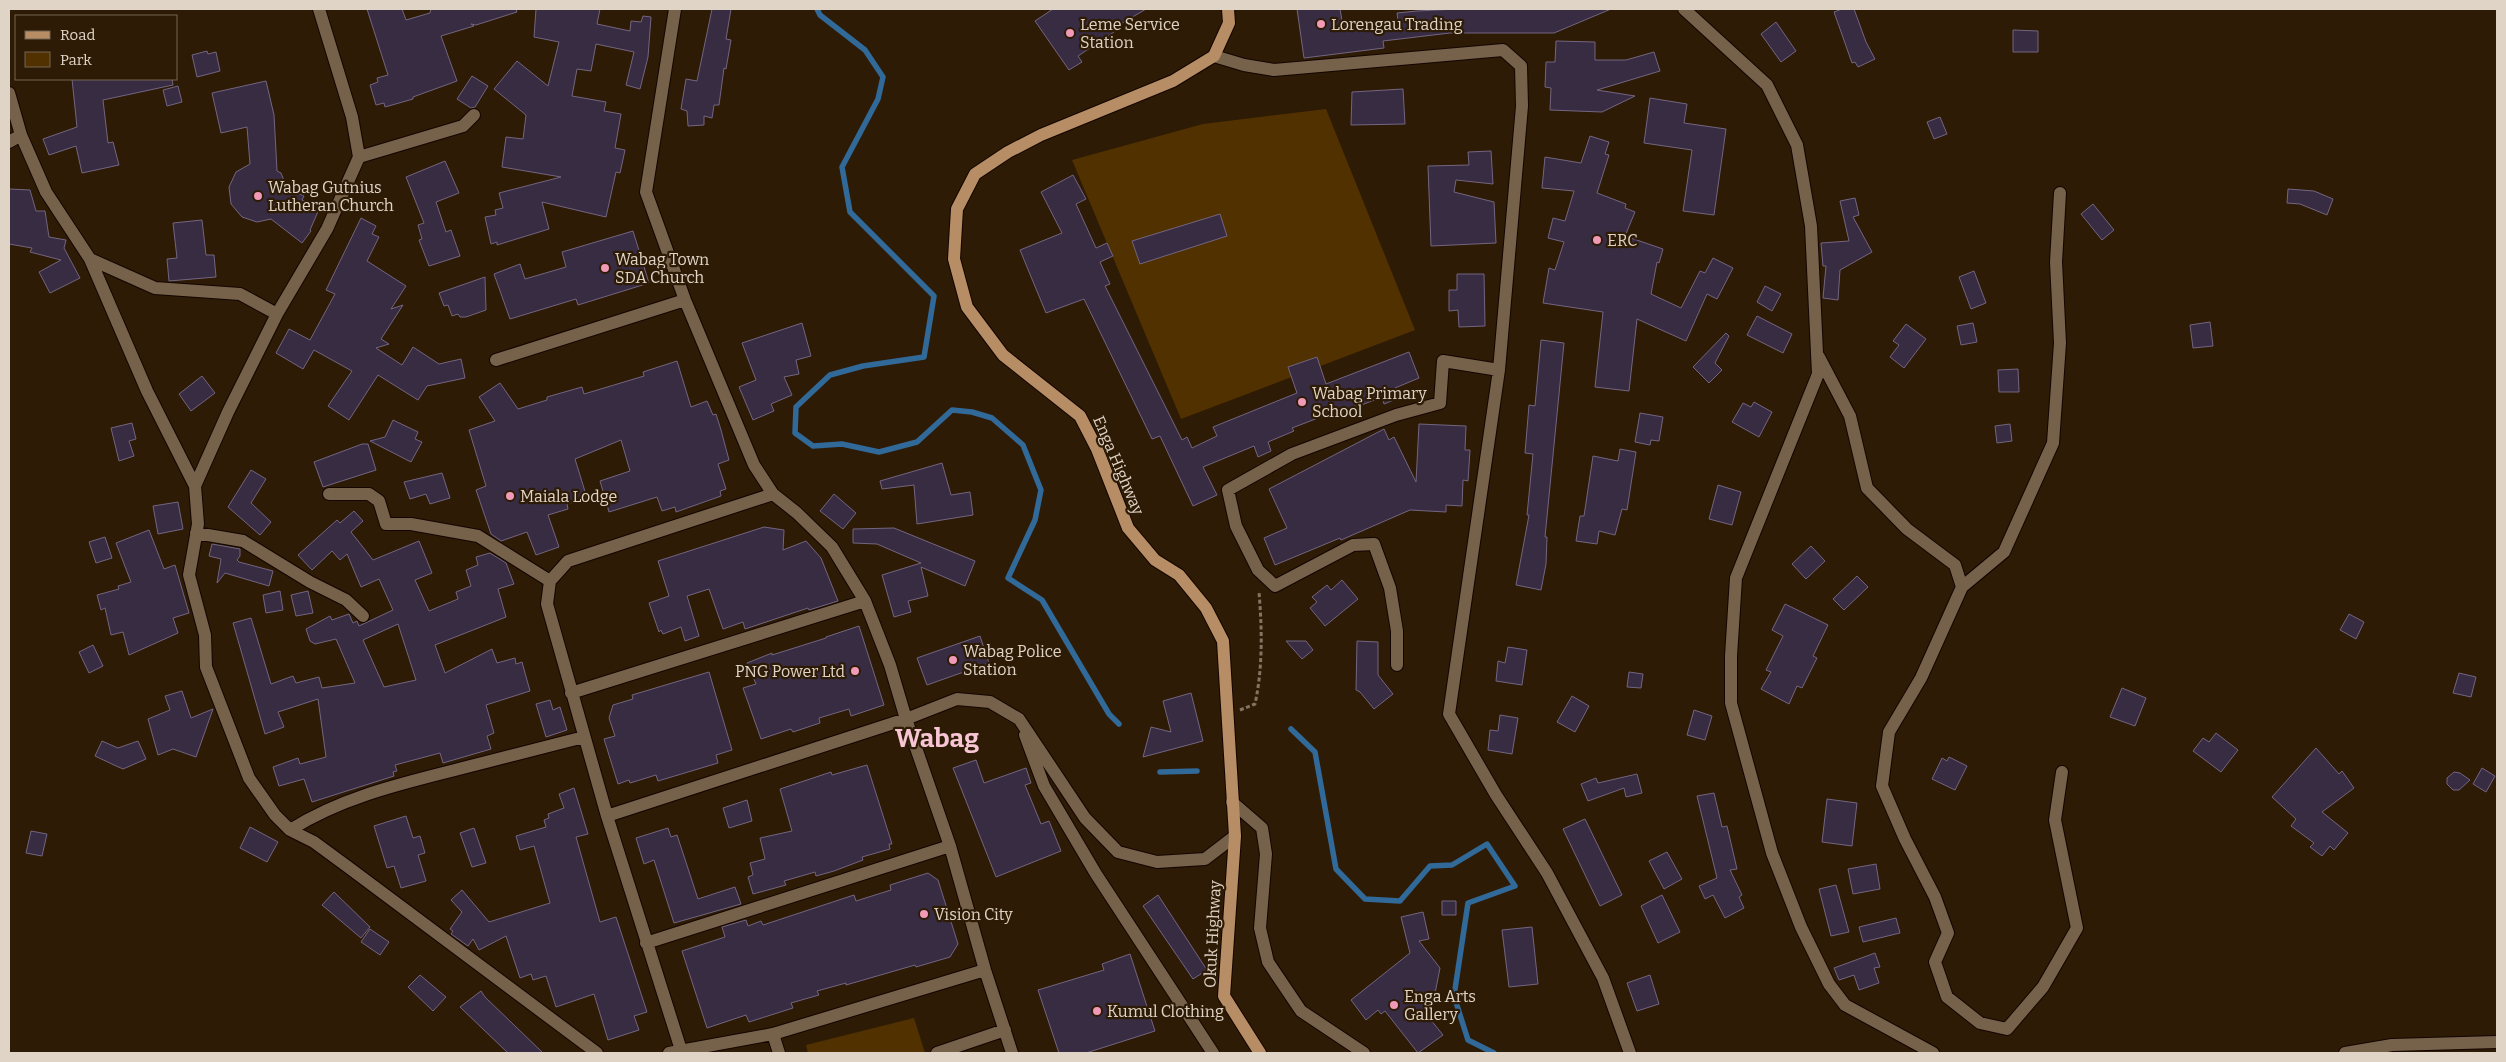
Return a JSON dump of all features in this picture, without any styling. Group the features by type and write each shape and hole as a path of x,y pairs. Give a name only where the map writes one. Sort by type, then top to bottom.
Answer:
{"main road":[{"path":"1214,56 1229,23 1228,9"},
{"name":"Enga Highway","path":"1214,56 1173,81 1041,135 1008,152 975,174 957,209 954,259 966,307 1003,355 1080,416 1097,449 1128,528 1156,560 1179,575 1206,608 1223,641 1235,836"},
{"name":"Okuk Highway","path":"1235,836 1224,996 1260,1053"}],"street":[{"path":"319,9 352,117 359,157 327,228 277,314 228,412 195,486 196,533 189,575 205,635 206,667 249,778 275,815 290,830 314,842 597,1053"},
{"path":"675,9 646,192 685,300 754,465 773,494 797,513 832,547 865,601 890,665 906,719 950,846 985,970 1012,1053"},
{"path":"1684,9 1767,85 1797,145 1811,226 1818,374 1736,578 1731,656 1731,703 1772,853 1801,927 1829,984 1845,1005 1933,1053"},
{"path":"1214,56 1244,65 1274,70 1503,50 1521,66 1522,106 1499,370 1449,714 1496,796 1547,873 1603,978 1630,1053"},
{"path":"9,93 21,134 46,192 90,259 147,391 195,486"},
{"path":"359,157 463,126 474,115"},
{"path":"9,142 21,134"},
{"path":"2060,193 2056,262 2060,343 2053,443 2004,552 1962,587 1921,678 1889,732 1882,786 1905,839 1935,896 1948,933 1935,962 1946,997 1980,1023 2007,1029 2043,987 2077,928 2054,820 2062,772"},
{"path":"90,259 155,288 240,294 277,314"},
{"path":"496,360 685,300"},
{"path":"1817,352 1850,416 1867,488 1907,529 1955,565 1962,587"},
{"path":"1397,665 1397,631 1390,588 1374,544 1353,545 1275,586 1258,570 1236,526 1228,490 1292,454 1396,415 1440,403 1443,361 1499,370"},
{"path":"329,494 369,494 379,502 386,524 411,524 478,536 550,581"},
{"path":"773,494 568,561 550,581 547,604 607,816 646,943 675,1052 773,1034 985,970"},
{"path":"196,533 243,541 310,582 346,600 363,616"},
{"path":"572,692 865,601"},
{"path":"607,816 906,719 958,699 990,702 1019,719 1085,818 1118,852 1157,862 1205,858 1235,836"},
{"path":"1019,719 1044,786 1096,874 1213,1053"},
{"path":"290,830 318,813 340,803 405,783 584,737"},
{"path":"1232,802 1262,828 1266,854 1260,928 1268,962 1301,1011 1364,1053"},
{"path":"646,943 950,846"},
{"path":"936,1053 1005,1030"},
{"path":"773,1034 779,1053"},
{"path":"2345,1053 2392,1044 2497,1042"}],"path":[{"path":"1227,712 1245,709 1255,704 1259,685 1261,633 1258,570"}],"green space":[{"path":"1326,109 1415,330 1181,419 1072,160 1203,124"},
{"path":"914,1018 925,1053 808,1053 806,1045"}],"building":[{"path":"367,9 402,9 406,20 430,13 431,9 516,9 517,12 476,25 471,24 474,26 441,36 457,81 413,97 413,99 385,107 384,103 376,105 370,85 378,82 377,78 388,75"},
{"path":"536,9 600,9 597,24 630,31 631,21 641,22 643,16 651,17 648,57 640,89 626,85 634,52 596,44 591,71 577,69 572,96 606,102 604,111 621,114 615,148 625,150 620,173 616,172 606,217 542,202 549,229 497,245 497,242 491,244 485,217 496,215 495,210 503,208 499,193 561,177 502,167 506,137 523,139 526,115 494,89 517,61 548,86 559,42 534,37"},
{"path":"712,9 731,9 726,39 731,40 726,69 724,68 719,105 714,105 712,118 704,116 704,125 688,126 687,111 681,109 686,79 697,81"},
{"path":"1053,9 1146,9 1119,25 1113,30 1114,32 1078,56 1082,62 1069,70 1035,21"},
{"path":"1297,9 1340,9 1343,26 1398,20 1397,13 1417,11 1457,9 1611,9 1554,33 1450,33 1383,41 1384,48 1304,58"},
{"path":"1842,9 1854,9 1866,42 1875,59 1858,67 1855,62 1852,63 1834,12"},
{"path":"1776,22 1796,51 1781,62 1761,34"},
{"path":"2013,30 2038,31 2038,52 2013,52"},
{"path":"1556,41 1595,42 1595,60 1626,60 1654,52 1660,71 1597,90 1635,96 1602,112 1550,110 1551,88 1545,87 1546,62 1555,62"},
{"path":"207,51 208,54 216,52 220,71 197,77 192,55"},
{"path":"472,76 488,86 475,107 471,108 457,99"},
{"path":"72,80 172,80 173,85 103,100 108,143 113,142 119,165 82,173 76,146 49,155 43,139 77,127"},
{"path":"266,81 274,115 277,171 281,173 287,188 304,196 302,200 320,207 311,231 302,243 271,219 257,222 242,217 231,204 229,187 236,172 250,164 247,127 221,133 212,93"},
{"path":"178,86 182,102 167,106 163,90"},
{"path":"1403,89 1405,124 1351,125 1352,92"},
{"path":"1650,98 1687,104 1684,123 1726,129 1714,215 1683,211 1692,150 1644,143"},
{"path":"1940,117 1947,134 1934,139 1927,122"},
{"path":"1590,136 1609,142 1605,154 1609,155 1597,193 1626,204 1625,208 1635,212 1625,236 1663,249 1659,263 1657,262 1651,294 1681,308 1700,271 1705,273 1713,258 1733,268 1717,299 1707,294 1686,341 1637,319 1629,391 1595,387 1603,312 1543,303 1549,268 1555,270 1564,242 1548,238 1553,218 1565,221 1574,191 1542,188 1545,157 1581,163"},
{"path":"1491,151 1493,184 1456,180 1454,192 1494,202 1496,243 1431,246 1428,166 1469,165 1468,152"},
{"path":"445,161 459,193 436,202 446,232 451,230 460,256 429,266 419,240 422,239 418,225 424,223 406,177"},
{"path":"1073,175 1086,199 1076,204 1096,248 1107,243 1113,256 1100,262 1110,284 1105,286 1182,440 1187,437 1192,448 1217,436 1213,427 1297,393 1288,367 1317,357 1326,384 1409,352 1419,378 1395,388 1399,398 1384,404 1382,397 1328,418 1326,415 1292,428 1294,431 1268,442 1271,451 1258,457 1254,446 1203,467 1217,495 1193,506 1160,436 1152,439 1084,299 1046,313 1020,250 1062,233 1041,192"},
{"path":"9,189 30,190 36,211 45,211 49,237 66,240 64,248 80,278 50,293 39,272 61,260 30,252 32,248 9,244"},
{"path":"2288,189 2314,191 2333,199 2327,215 2300,204 2287,203"},
{"path":"1855,198 1859,215 1853,217 1872,252 1840,270 1838,300 1823,298 1826,266 1823,266 1821,243 1849,241 1840,201"},
{"path":"2093,204 2114,230 2102,240 2081,214"},
{"path":"1220,214 1227,236 1140,264 1132,241"},
{"path":"361,218 376,226 372,234 379,237 367,261 406,286 391,309 403,305 381,339 389,344 376,348 402,365 413,347 439,364 461,359 465,378 427,386 418,400 378,375 349,420 328,406 352,371 314,350 303,369 276,353 289,329 310,340 335,294 326,290"},
{"path":"202,220 206,255 214,255 216,277 169,281 167,259 177,258 173,223"},
{"path":"633,231 649,283 578,305 576,299 510,319 494,274 520,264 525,279 566,267 562,252"},
{"path":"1974,271 1986,303 1971,309 1959,277"},
{"path":"1457,274 1484,274 1485,326 1459,327 1458,310 1449,311 1449,290 1457,290"},
{"path":"485,277 486,310 466,317 460,317 458,314 452,316 448,305 444,306 439,293"},
{"path":"1765,286 1781,294 1772,311 1757,302"},
{"path":"1757,316 1792,334 1783,353 1747,335"},
{"path":"2210,322 2213,346 2193,348 2190,325"},
{"path":"802,323 811,356 796,360 799,374 784,377 792,395 771,404 774,411 753,420 739,387 756,380 742,343"},
{"path":"1973,323 1977,342 1961,345 1957,326"},
{"path":"1906,324 1926,339 1904,368 1890,357 1899,345 1893,341"},
{"path":"1726,333 1729,336 1715,363 1722,370 1709,383 1693,367"},
{"path":"1541,340 1564,343 1545,537 1547,537 1546,564 1541,590 1516,585 1529,515 1527,515 1533,454 1525,453 1529,405 1535,406"},
{"path":"677,361 691,407 707,401 713,415 716,414 729,460 718,464 726,489 720,491 721,496 676,512 675,507 662,511 657,497 609,512 600,481 630,471 621,440 575,459 587,498 567,504 568,509 548,515 559,547 536,555 527,532 501,541 491,534 476,490 486,486 469,430 495,421 479,397 500,383 518,409 547,400 547,397 582,387 584,394 644,376 643,372"},
{"path":"2018,369 2019,392 1999,392 1998,370"},
{"path":"202,376 215,393 191,411 179,394"},
{"path":"1754,402 1772,412 1759,437 1732,422 1743,403 1751,407"},
{"path":"1640,413 1663,417 1659,441 1651,440 1650,445 1635,442"},
{"path":"393,420 418,432 415,439 422,442 411,462 370,441 385,437"},
{"path":"132,423 136,439 129,441 134,456 119,461 111,428"},
{"path":"1419,424 1466,426 1465,450 1470,450 1468,481 1463,480 1462,506 1446,505 1446,512 1410,510 1341,540 1340,538 1275,565 1264,538 1287,528 1269,489 1384,429 1389,440 1394,437 1416,482"},
{"path":"2010,424 2012,441 1997,443 1995,426"},
{"path":"362,444 368,444 376,470 323,487 314,462"},
{"path":"1620,449 1636,452 1627,510 1622,509 1615,535 1599,531 1597,544 1576,541 1580,516 1584,516 1593,456 1618,461"},
{"path":"942,463 951,495 970,492 973,515 917,524 914,485 882,489 880,481"},
{"path":"251,470 266,479 251,503 271,522 260,535 228,507"},
{"path":"442,473 450,498 430,504 426,494 410,499 404,482"},
{"path":"1718,485 1741,492 1732,525 1709,519"},
{"path":"834,494 856,513 843,529 820,511"},
{"path":"178,502 183,529 158,534 153,506"},
{"path":"354,511 363,521 351,532 373,560 419,541 432,573 415,580 429,611 458,599 456,592 471,586 466,570 478,565 476,557 490,553 506,563 514,584 498,589 506,617 435,645 445,673 492,649 497,663 515,658 516,664 522,662 530,691 486,705 494,733 487,736 491,749 443,763 440,753 395,765 397,771 393,772 394,776 312,802 304,779 279,786 273,767 298,758 300,764 326,757 318,699 278,712 284,727 265,734 233,623 251,618 271,684 293,676 296,683 319,677 322,688 355,683 336,639 315,644 310,641 306,629 330,616 332,620 349,614 353,623 357,621 359,626 393,610 379,579 361,587 347,554 340,560 332,551 312,570 298,555 337,520 340,523","holes":["398,624 416,680 384,687 363,640"]},
{"path":"764,527 784,530 783,550 806,541 821,558 838,601 809,610 808,608 745,629 743,622 723,629 709,589 687,596 699,636 685,641 681,627 663,634 661,630 659,632 649,603 669,596 658,561"},
{"path":"894,528 975,561 965,586 921,567 928,596 908,601 911,612 894,617 882,575 921,563 877,544 853,543 853,529"},
{"path":"149,530 164,569 175,565 189,613 173,618 178,633 129,655 123,632 111,635 105,608 101,610 97,595 119,589 118,586 131,582 116,543"},
{"path":"105,537 112,558 96,563 89,542"},
{"path":"212,544 240,549 240,556 237,560 239,562 273,571 269,586 225,573 217,583 221,559 209,556"},
{"path":"1811,546 1825,561 1806,579 1792,564"},
{"path":"1857,576 1868,587 1844,610 1833,599"},
{"path":"1342,580 1358,599 1325,626 1310,608 1317,602 1312,597 1327,585 1331,590"},
{"path":"280,591 283,610 266,613 263,595"},
{"path":"308,591 313,613 296,616 291,595"},
{"path":"1785,604 1828,625 1813,656 1817,658 1802,688 1797,686 1789,704 1761,689 1771,672 1766,670 1783,636 1772,630"},
{"path":"2349,614 2364,622 2356,639 2340,630"},
{"path":"859,626 884,705 851,716 849,709 819,718 820,723 793,732 791,729 761,739 743,688 756,684 747,663 772,653 772,655"},
{"name":"Wabag Police Station","path":"980,636 989,663 927,685 917,658"},
{"path":"1286,641 1306,641 1313,650 1302,659"},
{"path":"1357,641 1378,642 1378,675 1393,694 1374,709 1360,692 1356,690"},
{"path":"93,645 103,666 89,673 79,652"},
{"path":"1508,647 1527,650 1522,685 1496,681 1498,661 1505,663"},
{"path":"709,672 732,750 716,755 718,763 658,781 656,775 630,783 629,780 618,784 604,739 615,736 609,718 613,705 633,699 632,695"},
{"path":"1629,672 1643,674 1641,688 1627,687"},
{"path":"2459,673 2476,677 2471,697 2453,693"},
{"path":"2122,688 2146,698 2135,726 2110,717"},
{"path":"182,691 191,718 213,709 196,757 173,749 158,755 148,719 170,710 165,696"},
{"path":"1191,693 1203,741 1143,757 1151,727 1171,732 1163,701"},
{"path":"1572,696 1589,706 1575,732 1557,722"},
{"path":"550,700 553,710 560,707 567,730 546,737 536,704"},
{"path":"1694,710 1712,716 1705,740 1687,735"},
{"path":"1500,715 1518,718 1512,754 1488,750 1490,730 1498,731"},
{"path":"2216,733 2238,750 2221,772 2193,751 2203,738 2209,742"},
{"path":"102,741 118,748 138,741 146,759 123,769 95,756"},
{"path":"2316,748 2339,774 2342,771 2354,788 2322,812 2348,833 2334,850 2330,846 2322,856 2310,847 2314,843 2291,826 2296,819 2272,797"},
{"path":"1949,757 1967,766 1955,790 1932,779 1942,758 1947,761"},
{"path":"976,760 984,783 1026,768 1031,783 1025,785 1041,824 1049,821 1061,851 996,877 953,768"},
{"path":"867,765 892,844 889,844 890,849 862,857 863,860 834,871 816,876 815,872 784,881 786,885 753,894 748,877 753,875 750,863 765,859 760,838 792,831 780,789 831,772 832,775"},
{"path":"2482,768 2495,776 2486,792 2473,784"},
{"path":"2454,772 2460,773 2470,780 2459,790 2453,790 2447,784 2447,778"},
{"path":"1637,774 1642,793 1626,797 1624,788 1588,801 1581,784 1596,778 1598,783"},
{"path":"574,788 588,834 576,837 600,922 616,917 647,1012 634,1016 639,1030 608,1040 594,994 556,1007 546,976 533,980 531,974 520,978 506,936 479,950 473,939 468,946 451,934 453,931 450,929 462,912 451,900 462,890 489,922 550,903 534,846 520,850 516,836 546,827 544,820 549,818 548,814 564,808 559,794"},
{"path":"1714,793 1722,827 1727,826 1737,869 1730,870 1742,895 1739,897 1744,908 1725,918 1713,895 1705,899 1699,886 1717,878 1697,796"},
{"path":"1827,799 1857,803 1852,846 1822,842"},
{"path":"747,800 752,821 729,828 723,808"},
{"path":"406,816 413,838 420,836 425,853 418,855 426,881 401,888 394,866 387,868 374,826"},
{"path":"1585,819 1622,895 1600,906 1563,829"},
{"path":"250,827 278,842 267,862 240,848"},
{"path":"474,828 486,863 472,867 460,833"},
{"path":"668,828 671,837 677,835 698,899 735,887 741,904 674,923 654,860 644,864 636,838"},
{"path":"31,831 47,834 42,856 26,853"},
{"path":"1667,852 1682,879 1664,889 1649,861"},
{"path":"1876,864 1880,889 1853,894 1848,869"},
{"path":"928,873 938,880 958,944 950,957 817,991 819,995 791,1003 793,1008 749,1022 746,1015 707,1028 682,951 725,937 722,927 746,920 748,926 761,921 763,925 854,895 856,901 891,890 890,885"},
{"path":"1836,885 1849,932 1831,936 1819,889"},
{"path":"334,892 370,927 361,938 322,905"},
{"path":"1158,895 1207,970 1193,979 1143,906"},
{"path":"1662,895 1680,932 1658,943 1641,906"},
{"path":"1442,901 1456,901 1456,915 1442,915"},
{"name":"Enga Arts Gallery","path":"1423,912 1429,939 1419,941 1440,968 1430,1019 1443,1035 1418,1053 1385,1011 1381,1014 1378,1010 1366,1020 1351,1000 1410,953 1401,917"},
{"path":"1896,918 1900,933 1863,942 1859,927"},
{"path":"1532,927 1538,984 1509,987 1502,930"},
{"path":"370,929 389,942 380,955 361,942"},
{"path":"1875,953 1880,967 1874,968 1879,983 1859,990 1854,975 1839,980 1834,968"},
{"name":"Kumul Clothing","path":"1130,954 1155,1031 1086,1053 1059,1053 1038,990 1104,970 1102,964"},
{"path":"420,975 446,997 433,1011 408,987"},
{"path":"1650,975 1659,1004 1637,1011 1627,983"},
{"path":"481,991 543,1053 508,1053 460,1007"}],"waterway":[{"path":"817,9 820,15 865,50 883,77 878,99 842,167 850,212 934,296 924,357 863,366 830,375 796,407 795,433 813,446 842,444 879,452 917,442 952,410 972,412 992,418 1023,445 1041,490 1035,520 1008,578 1042,600 1109,714 1119,724"},
{"path":"1291,729 1315,752 1336,869 1365,899 1400,901 1430,866 1452,865 1487,844 1515,886 1468,903 1454,996 1468,1040 1494,1053"},
{"path":"1160,772 1197,771"}],"place":[{"name":"Lorengau Trading","path":"1321,24"},
{"name":"Leme Service Station","path":"1070,33"},
{"name":"Wabag Gutnius Lutheran Church","path":"258,196"},
{"name":"ERC","path":"1597,240"},
{"name":"Wabag Town SDA Church","path":"605,268"},
{"name":"Wabag Primary School","path":"1302,402"},
{"name":"Maiala Lodge","path":"510,496"},
{"name":"Wabag Police Station","path":"953,660"},
{"name":"PNG Power Ltd","path":"855,671"},
{"name":"Vision City","path":"924,914"},
{"name":"Enga Arts Gallery","path":"1394,1005"},
{"name":"Kumul Clothing","path":"1097,1011"}],"district":[{"name":"Wabag","path":"937,738"}]}
